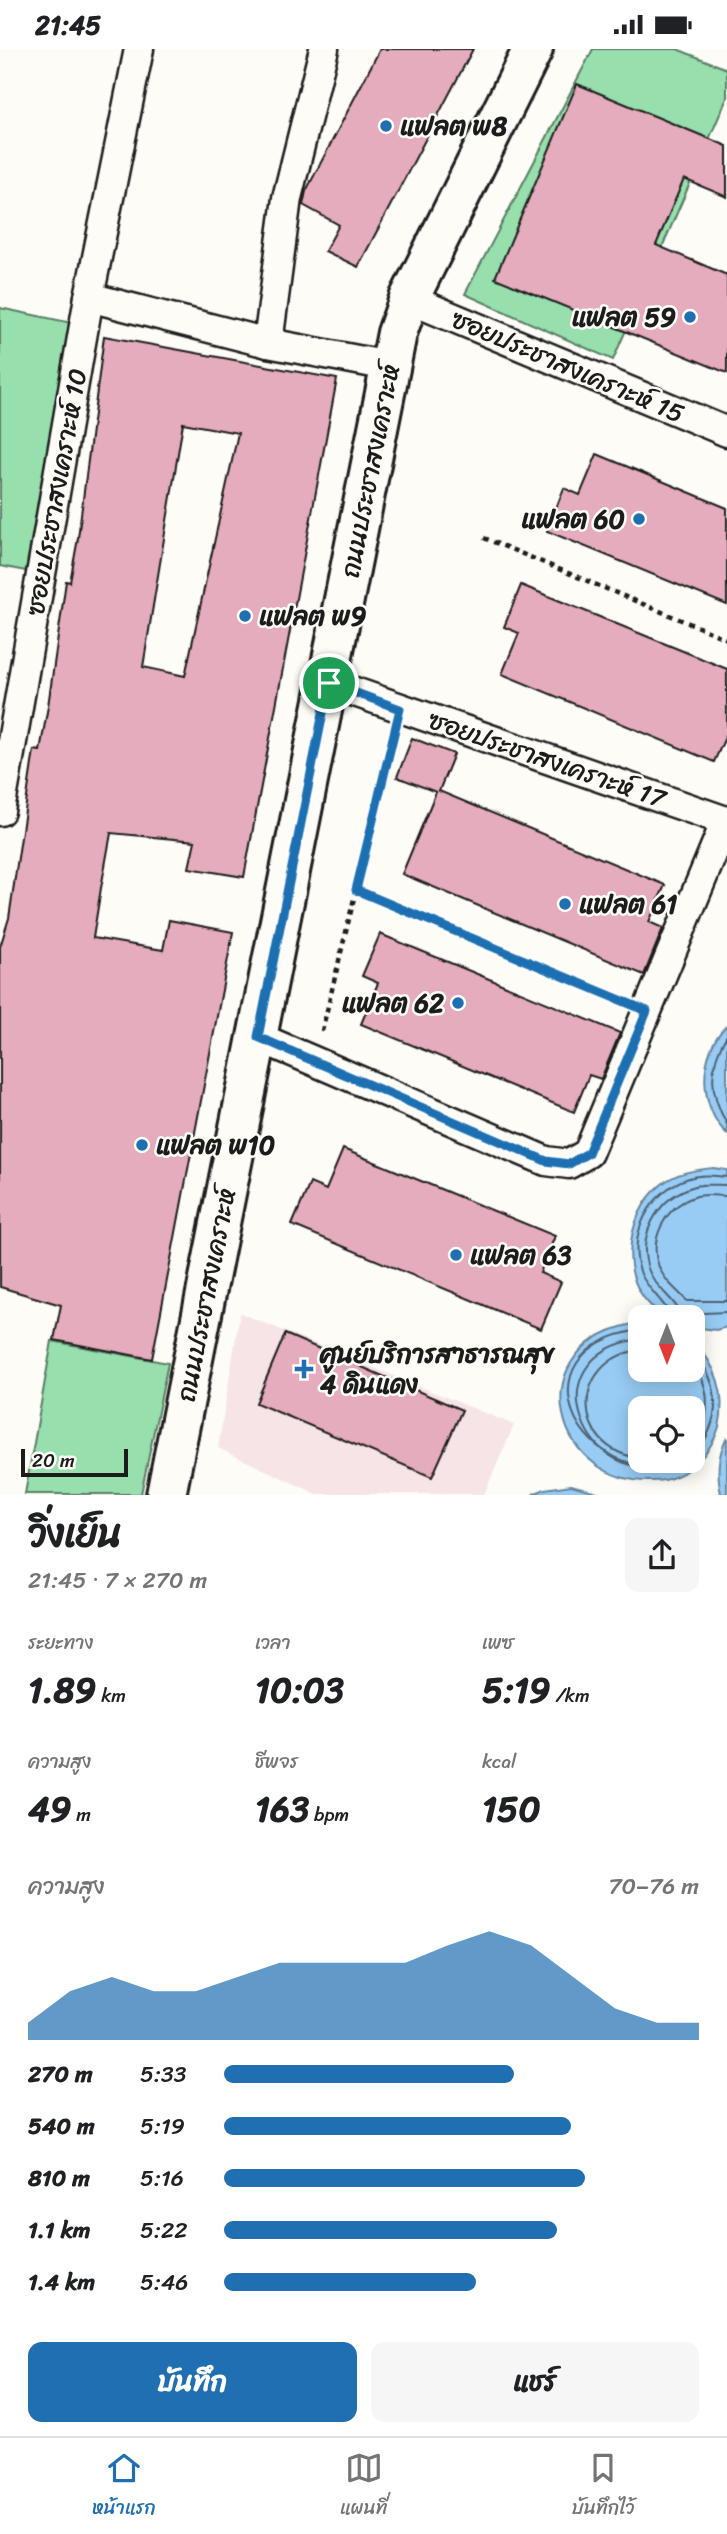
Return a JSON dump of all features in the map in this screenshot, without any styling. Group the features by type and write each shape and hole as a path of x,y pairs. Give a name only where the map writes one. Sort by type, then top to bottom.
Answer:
{"street":[{"name":"ซอยประชาสงเคราะห์ 10","path":"0,811 89,297 139,49"},
{"path":"268,343 287,198 324,49"},
{"name":"ถนนประชาสงเคราะห์","path":"166,1495 397,333 410,299 533,49"},
{"path":"89,297 268,343 389,366"},
{"name":"ซอยประชาสงเคราะห์ 15","path":"410,299 727,432"},
{"name":"ซอยประชาสงเคราะห์ 17","path":"329,683 726,821"},
{"path":"258,1037 546,1161 569,1164 588,1153 726,821"}],"path":[{"path":"484,538 727,639"},
{"path":"314,1061 400,709"},
{"path":"356,890 647,1011"}],"shaded area":[{"name":"ศูนย์บริการสาธารณสุข 4 ดินแดง","path":"240,1313 514,1425 484,1494 317,1494 218,1448"}],"green space":[{"path":"593,49 677,49 727,69 727,98 613,360 465,294"},
{"path":"0,308 72,323 31,572 0,566"},
{"path":"52,1341 168,1363 141,1494 25,1494"}],"water":[{"path":"727,1025 727,1134 711,1109 705,1079 711,1050"},
{"path":"713,1168 727,1170 727,1327 716,1330 705,1329 705,1305 651,1305 638,1289 632,1271 630,1252 639,1214 662,1184 680,1174"},
{"path":"628,1327 628,1383 705,1383 705,1355 718,1380 722,1403 719,1427 711,1445 705,1453 705,1396 628,1396 628,1473 683,1473 665,1480 626,1478 595,1464 574,1441 563,1413 563,1384 575,1357 601,1335"},
{"path":"727,1437 727,1494 721,1494 719,1465"},
{"path":"571,1485 604,1494 533,1494 545,1489"}],"building":[{"name":"แฟลต พ8","path":"380,49 473,49 358,267 325,251 339,225 303,205 306,191"},
{"path":"577,84 727,146 727,197 684,179 656,245 727,275 727,373 495,278"},
{"path":"104,336 337,379 244,877 189,868 195,841 111,833 93,938 163,950 169,920 233,932 152,1359 54,1340 61,1305 0,1287 0,947 9,918 34,750 40,751 66,581 70,582","holes":["183,423 238,433 185,676 143,667"]},
{"name":"แฟลต 60","path":"597,454 727,508 727,605 547,531 564,488 580,495"},
{"path":"521,585 727,669 727,733 714,762 502,674 519,633 504,627"},
{"name":"แฟลต 61","path":"412,738 454,754 439,791 665,885 649,922 663,928 644,975 402,874 436,792 397,777"},
{"name":"แฟลต 62","path":"380,934 620,1033 601,1079 589,1075 574,1112 361,1024 378,983 362,976"},
{"name":"แฟลต 63","path":"343,1149 555,1236 540,1273 561,1282 541,1329 292,1225 310,1183 326,1190"},
{"path":"285,1334 462,1410 432,1477 256,1403"}],"place":[{"name":"แฟลต พ8","path":"386,126"},
{"name":"แฟลต 59","path":"690,317"},
{"name":"แฟลต 60","path":"639,519"},
{"name":"แฟลต พ9","path":"245,616"},
{"name":"แฟลต 61","path":"565,904"},
{"name":"แฟลต 62","path":"458,1003"},
{"name":"แฟลต พ10","path":"142,1145"},
{"name":"แฟลต 63","path":"456,1255"},
{"name":"ศูนย์บริการสาธารณสุข 4 ดินแดง","path":"304,1369"}],"route":[{"path":"329,683 400,709 356,890 647,1011 588,1153 569,1164 546,1161 258,1037 329,683"}]}
